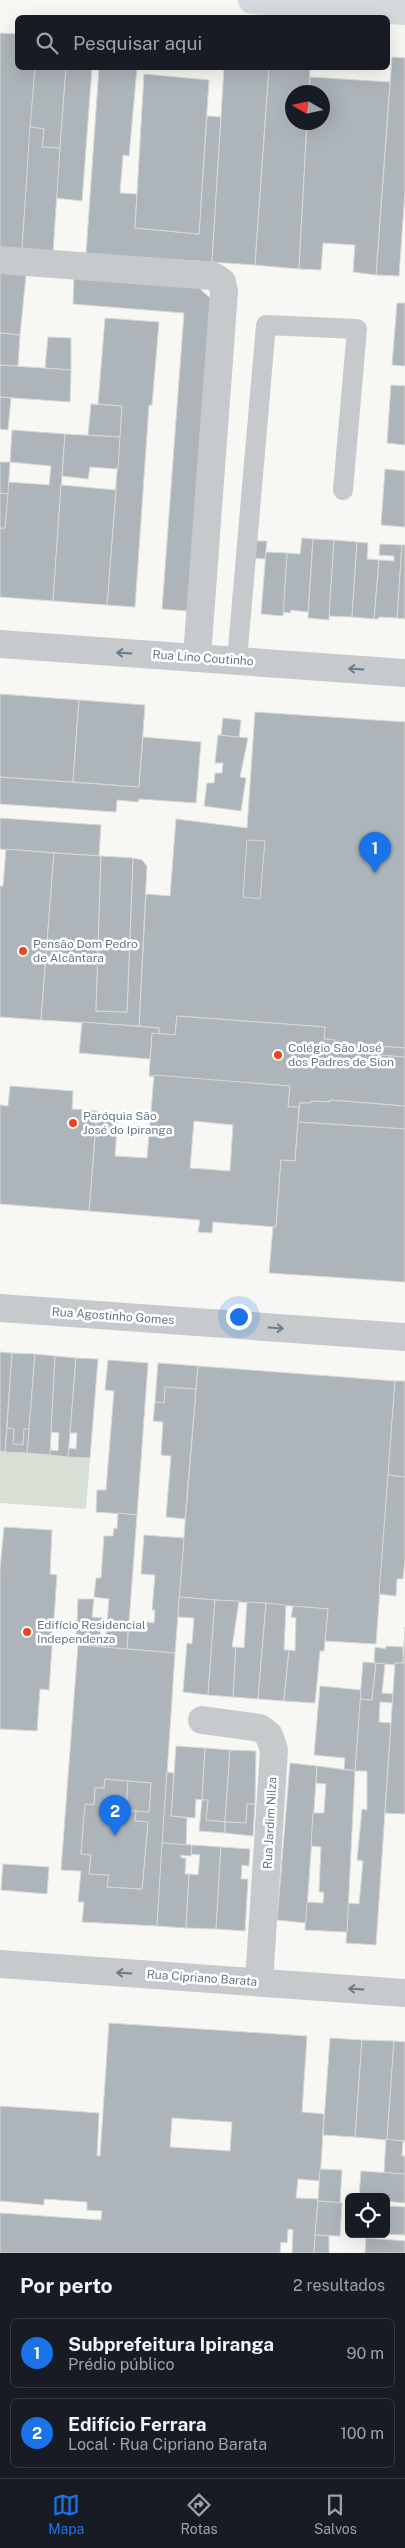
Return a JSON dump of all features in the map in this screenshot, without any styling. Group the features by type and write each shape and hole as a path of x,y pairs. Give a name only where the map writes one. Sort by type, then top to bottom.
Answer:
{"main road":[{"path":"252,0 405,11"}],"street":[{"path":"0,260 213,276 222,282 224,292 197,657"},
{"name":"Rua Lino Coutinho","path":"0,644 405,673"},
{"name":"Rua Agostinho Gomes","path":"0,1308 405,1337"},
{"name":"Rua Jardim Nilza","path":"202,1720 260,1728 269,1735 274,1750 260,1982"},
{"name":"Rua Cipriano Barata","path":"0,1964 405,1992"}],"lane":[{"path":"237,660 266,325 357,329 343,490"}],"shaded area":[{"path":"0,1451 90,1458 86,1509 0,1503"}],"building":[{"path":"0,33 15,34 15,70 35,70 22,249 0,248"},
{"path":"392,57 405,58 405,192 399,276 376,275"},
{"path":"35,70 66,70 60,148 42,147 44,129 30,127"},
{"path":"66,70 92,70 82,201 56,198"},
{"path":"99,70 137,70 129,156 123,155 120,193 137,194 135,228 199,234 207,116 221,117 212,262 86,254"},
{"path":"224,70 269,70 255,265 212,262"},
{"path":"269,70 310,70 309,85 285,85 285,130 307,130 299,269 255,265"},
{"path":"144,74 209,80 199,234 135,228"},
{"path":"310,77 390,82 376,275 353,272 355,245 323,243 321,270 299,269 307,130 330,130 330,85 309,85"},
{"path":"30,127 44,129 42,147 60,148 53,252 22,249"},
{"path":"0,273 26,275 20,335 0,333"},
{"path":"74,278 198,287 211,299 188,611 162,609 184,313 73,304"},
{"path":"397,303 405,303 405,366 392,365"},
{"path":"105,318 159,322 152,405 149,405 135,607 107,605 122,406 98,404"},
{"path":"0,333 20,335 18,366 0,365"},
{"path":"48,337 71,338 71,370 45,368"},
{"path":"0,365 71,370 70,402 0,397"},
{"path":"391,385 405,386 405,445 387,443"},
{"path":"0,397 11,398 8,430 0,429"},
{"path":"91,404 122,406 120,437 88,435"},
{"path":"12,430 65,434 53,601 0,597 0,528 5,528 8,482 49,485 51,466 10,462"},
{"path":"65,434 120,437 118,469 90,467 88,479 62,476"},
{"path":"0,462 10,462 8,494 0,493"},
{"path":"385,469 405,471 405,527 381,525"},
{"path":"61,485 116,490 107,605 53,601"},
{"path":"0,493 8,494 5,528 0,528"},
{"path":"302,538 313,539 308,612 291,610 290,613 283,612 287,553 300,554"},
{"path":"313,539 334,540 329,620 308,618"},
{"path":"334,540 357,542 352,617 329,616"},
{"path":"256,541 267,541 265,559 254,558"},
{"path":"357,542 368,543 367,559 379,560 374,619 352,617"},
{"path":"380,544 402,545 397,618 379,617 374,619 379,560 394,561 394,556 379,555"},
{"path":"402,545 405,545 405,619 397,618"},
{"path":"266,552 287,553 283,616 261,614"},
{"path":"0,694 79,700 73,782 0,777"},
{"path":"79,700 145,705 139,787 73,782"},
{"path":"255,712 405,722 405,1048 335,1043 335,1040 324,1039 325,1027 177,1016 175,1035 159,1034 159,1028 139,1026 146,894 170,896 176,819 247,828"},
{"path":"223,718 241,720 239,738 221,735"},
{"path":"218,735 248,738 240,777 246,778 241,811 204,806 207,783 214,783 215,773 222,773 223,763 215,763"},
{"path":"143,737 201,742 196,803 139,799 138,802 117,800 116,812 0,804 0,777 139,787"},
{"path":"0,818 101,825 99,856 0,849"},
{"path":"247,840 265,841 260,899 243,897"},
{"name":"Pensão Dom Pedro de Alcântara","path":"6,849 54,853 41,1020 0,1017 0,886 3,886"},
{"path":"54,853 101,856 96,1011 127,1012 133,858 142,860 147,866 139,1026 41,1020"},
{"path":"101,856 133,858 127,1012 96,1011"},
{"path":"177,1016 325,1027 324,1039 335,1040 334,1051 405,1057 405,1106 330,1100 330,1102 311,1101 311,1103 300,1103 299,1107 288,1107 290,1086 149,1076 152,1033 175,1035"},
{"path":"82,1022 159,1028 159,1034 152,1033 150,1059 79,1053"},
{"path":"335,1043 405,1048 405,1057 334,1051"},
{"path":"154,1075 290,1086 288,1107 299,1107 295,1161 281,1160 276,1227 213,1222 212,1233 198,1232 200,1220 89,1211 97,1112 118,1114 115,1156 147,1158","holes":["194,1121 233,1125 230,1171 190,1168"]},
{"path":"10,1086 73,1091 72,1109 97,1111 89,1211 0,1204 0,1105 8,1106"},
{"path":"330,1100 405,1106 405,1129 298,1122 300,1103 311,1103 311,1101 330,1102"},
{"path":"298,1122 405,1129 405,1282 269,1273 273,1227 276,1227 281,1160 295,1161"},
{"path":"0,1352 12,1353 5,1452 0,1451"},
{"path":"12,1353 35,1354 29,1429 24,1429 23,1445 13,1444 14,1429 7,1428"},
{"path":"35,1354 55,1356 50,1455 27,1453"},
{"path":"55,1356 76,1358 68,1457 50,1455 50,1450 58,1451 59,1433 51,1432"},
{"path":"76,1358 98,1359 90,1458 68,1457 69,1448 76,1449 77,1433 70,1433"},
{"path":"108,1360 148,1363 137,1515 96,1512 97,1490 106,1490 114,1391 105,1390"},
{"path":"158,1363 198,1366 196,1389 165,1387 164,1403 155,1402"},
{"path":"198,1366 395,1381 376,1644 325,1641 328,1609 179,1597"},
{"path":"395,1381 405,1381 405,1477 388,1475"},
{"path":"165,1387 196,1389 185,1519 166,1517 171,1456 161,1455 163,1422 153,1421 155,1402 164,1403"},
{"path":"7,1428 14,1429 13,1444 23,1445 24,1429 29,1429 27,1453 5,1452"},
{"path":"388,1475 405,1477 405,1559 403,1579 397,1579 396,1596 379,1594"},
{"path":"118,1513 137,1515 127,1649 76,1645 78,1599 94,1599 92,1617 102,1618 100,1637 106,1637 109,1599 94,1597 96,1578 101,1578 104,1536 113,1536 114,1528 117,1529"},
{"name":"Edifício Residencial Independenza","path":"4,1527 52,1530 50,1574 57,1575 49,1690 40,1689 37,1731 0,1729 0,1570"},
{"path":"144,1535 184,1538 175,1653 127,1649 129,1621 136,1622 135,1630 146,1632 147,1622 154,1623 155,1610 152,1610 155,1575 141,1574"},
{"path":"179,1597 215,1600 208,1695 183,1692 187,1643 192,1644 194,1618 178,1617"},
{"path":"215,1600 239,1601 232,1647 236,1647 233,1697 208,1695"},
{"path":"247,1602 266,1603 258,1699 233,1697 236,1647 244,1648"},
{"path":"266,1603 286,1605 284,1650 289,1650 284,1701 258,1699"},
{"path":"293,1606 328,1609 324,1651 320,1651 315,1703 284,1701 289,1650 295,1651 296,1618 291,1617"},
{"path":"405,1627 405,1663 403,1663"},
{"path":"78,1645 175,1653 157,1926 82,1922 84,1902 78,1902 81,1871 61,1870","holes":["105,1779 151,1783 149,1812 136,1811 135,1821 148,1822 142,1889 107,1887 109,1875 89,1874 91,1855 81,1854 85,1804 94,1805 95,1788 104,1788"]},
{"path":"386,1646 403,1647 403,1663 395,1663 395,1665 374,1663 375,1647 386,1649"},
{"path":"363,1662 376,1663 372,1700 360,1699"},
{"path":"376,1663 385,1664 382,1693 393,1694 393,1703 380,1702 379,1722 391,1723 376,1945 346,1943 348,1903 359,1904 363,1861 357,1860 362,1809 367,1810 367,1771 355,1771 360,1699 372,1700"},
{"path":"395,1663 405,1663 405,1814 385,1813"},
{"path":"320,1686 361,1690 355,1771 344,1769 345,1758 314,1755"},
{"path":"176,1746 205,1748 202,1800 196,1799 195,1818 171,1816"},
{"path":"205,1748 230,1750 225,1822 206,1820 208,1800 202,1800"},
{"path":"230,1750 256,1751 255,1804 247,1804 246,1823 225,1822"},
{"path":"290,1763 317,1766 306,1923 277,1920"},
{"path":"317,1766 355,1771 347,1932 305,1930 307,1902 323,1903 324,1892 319,1892 321,1847 311,1846 313,1813 324,1813 326,1784 316,1783"},
{"path":"167,1772 174,1773 171,1816 187,1818 186,1845 162,1843"},
{"path":"105,1779 128,1781 126,1810 136,1811 135,1821 148,1822 142,1889 107,1887 109,1875 89,1874 91,1855 81,1854 85,1804 94,1805 95,1788 104,1788"},
{"path":"128,1781 151,1783 149,1812 126,1810"},
{"path":"202,1800 208,1800 206,1820 225,1822 225,1833 199,1831"},
{"path":"247,1804 255,1804 253,1836 225,1833 225,1822 246,1823"},
{"path":"162,1843 192,1845 191,1856 181,1855 181,1858 186,1858 185,1874 189,1874 186,1928 157,1926"},
{"path":"192,1845 221,1847 216,1929 186,1928 189,1874 198,1875 200,1855 191,1854"},
{"path":"221,1847 250,1849 249,1866 242,1865 241,1879 248,1879 245,1931 216,1929"},
{"path":"3,1864 49,1867 47,1894 1,1890"},
{"path":"109,2023 307,2036 302,2112 324,2114 320,2181 298,2179 296,2198 318,2199 314,2253 292,2253 293,2230 288,2229 287,2243 281,2242 280,2253 0,2253 0,2213 101,2220 102,2211 87,2210 87,2202 44,2199 44,2205 0,2201 0,2106 99,2113 97,2156 100,2156","holes":["172,2118 232,2122 230,2151 170,2147"]},
{"path":"330,2038 362,2040 355,2137 323,2135"},
{"path":"362,2040 394,2041 387,2140 355,2137"},
{"path":"394,2041 405,2042 405,2141 387,2140"},
{"path":"386,2139 403,2141 402,2156 405,2156 405,2174 384,2173"},
{"path":"320,2169 342,2170 340,2203 318,2201"},
{"path":"361,2171 405,2174 405,2203 390,2201 390,2193 359,2193"},
{"path":"318,2201 342,2203 340,2236 315,2235"},
{"path":"390,2206 405,2207 405,2235 390,2234"},
{"path":"315,2235 329,2236 329,2253 314,2253"},
{"path":"366,2238 405,2241 405,2253 365,2253"}],"place":[{"name":"Subprefeitura Ipiranga","path":"375,873"},
{"name":"Pensão Dom Pedro de Alcântara","path":"23,951"},
{"name":"Colégio São José dos Padres de Sion","path":"278,1055"},
{"name":"Paróquia São José do Ipiranga","path":"73,1123"},
{"name":"Edifício Residencial Independenza","path":"27,1632"},
{"name":"Edifício Ferrara","path":"115,1836"}]}
